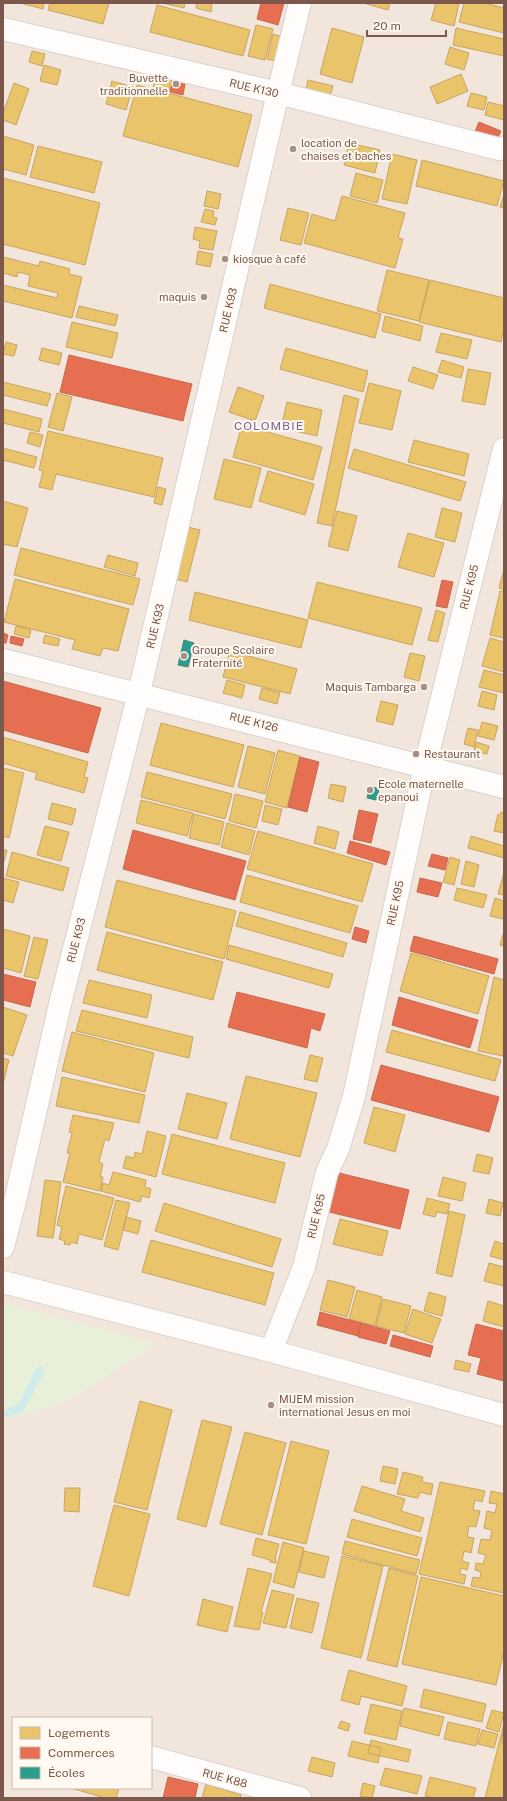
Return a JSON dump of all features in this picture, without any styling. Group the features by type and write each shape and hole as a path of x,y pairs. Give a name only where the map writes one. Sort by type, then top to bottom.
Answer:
{"street":[{"name":"RUE K93","path":"3,1247 18,1189 60,1004 139,693 300,3"},
{"name":"RUE K130","path":"3,29 278,93 499,149 504,148"},
{"name":"RUE K95","path":"271,1351 304,1267 327,1172 338,1149 354,1096 425,766 504,448"},
{"name":"RUE K126","path":"3,660 139,693 504,787"},
{"path":"3,1282 271,1351 504,1415"},
{"name":"RUE K88","path":"152,1757 300,1798"}],"shaded area":[{"path":"3,3 504,3 504,1798 3,1798"}],"green space":[{"path":"3,1303 158,1344 67,1401 3,1420"}],"building: Logements":[{"path":"20,3 44,3 43,9"},
{"path":"50,3 109,3 103,24 48,10"},
{"path":"162,3 185,3 184,8"},
{"path":"197,3 212,3 211,12 196,8"},
{"path":"363,3 390,3 388,10"},
{"path":"436,3 459,3 454,26 431,20"},
{"path":"464,3 485,3 504,8 504,33 459,22"},
{"path":"157,5 250,30 243,56 150,32"},
{"path":"256,25 273,29 265,60 248,56"},
{"path":"332,28 364,37 352,83 320,74"},
{"path":"456,28 504,39 504,56 453,45"},
{"path":"273,34 286,38 280,62 267,59"},
{"path":"450,47 469,53 464,70 445,64"},
{"path":"32,51 45,54 42,66 29,62"},
{"path":"44,65 61,70 57,85 40,81"},
{"path":"461,74 468,91 437,104 430,87"},
{"path":"156,77 172,81 169,92 153,88"},
{"path":"308,80 333,86 328,103 304,97"},
{"path":"112,81 133,87 126,110 106,104"},
{"path":"14,83 29,89 16,125 3,120 3,113"},
{"path":"137,85 252,115 238,167 123,136"},
{"path":"471,93 487,97 484,110 467,106"},
{"path":"488,102 504,106 504,120 485,115"},
{"path":"3,136 34,145 26,175 3,169"},
{"path":"349,143 380,150 375,173 344,165"},
{"path":"38,146 102,162 94,193 30,177"},
{"path":"392,154 417,160 407,204 382,199"},
{"path":"422,160 504,181 497,206 416,186"},
{"path":"356,173 383,180 377,203 350,196"},
{"path":"3,178 100,203 85,265 3,244"},
{"path":"207,191 221,194 218,209 204,206"},
{"path":"504,194 504,208 500,207"},
{"path":"342,196 405,213 398,238 403,239 395,268 304,243 312,214 335,221"},
{"path":"288,208 309,213 301,245 280,240"},
{"path":"205,209 214,211 213,217 217,218 215,225 201,222"},
{"path":"195,227 217,231 213,250 199,248 200,241 193,239"},
{"path":"198,251 213,254 210,267 196,264"},
{"path":"3,257 39,266 40,261 70,269 69,274 82,277 72,318 3,301 3,285 57,298 58,293 28,286 30,275 18,272 17,277 3,273"},
{"path":"387,270 429,280 419,321 377,311"},
{"path":"430,280 504,298 504,328 501,342 419,322"},
{"path":"270,284 381,314 375,338 264,308"},
{"path":"79,306 118,315 115,326 76,317"},
{"path":"385,316 423,326 420,341 382,331"},
{"path":"72,322 118,333 112,358 66,347"},
{"path":"441,333 472,340 467,359 436,352"},
{"path":"6,342 17,345 14,356 3,354"},
{"path":"42,348 62,353 59,365 39,360"},
{"path":"286,348 368,371 363,392 280,369"},
{"path":"442,360 464,367 461,378 438,372"},
{"path":"413,367 438,375 433,389 408,381"},
{"path":"468,369 491,373 485,405 462,401"},
{"path":"3,382 51,394 47,406 3,395"},
{"path":"369,383 401,391 392,430 359,423"},
{"path":"238,387 264,396 255,421 229,412"},
{"path":"57,393 72,397 63,431 48,427"},
{"path":"344,395 359,399 332,526 317,523"},
{"path":"287,402 322,410 317,436 281,428"},
{"path":"3,409 42,419 39,432 3,423"},
{"path":"242,425 322,447 313,480 233,457"},
{"path":"48,431 163,458 154,497 56,474 52,490 39,487 43,471 39,470"},
{"path":"30,432 43,435 40,447 27,443"},
{"path":"414,440 469,454 464,476 408,462"},
{"path":"3,448 37,457 34,468 3,460"},
{"path":"354,449 466,482 460,501 348,468"},
{"path":"224,459 261,468 251,508 214,499"},
{"path":"268,471 314,484 305,515 259,501"},
{"path":"158,487 166,489 162,505 154,503"},
{"path":"3,501 28,508 17,547 3,544"},
{"path":"442,508 462,513 455,542 435,537"},
{"path":"337,511 357,516 348,551 328,546"},
{"path":"188,527 200,530 187,582 175,579"},
{"path":"408,533 444,543 434,577 398,567"},
{"path":"21,548 140,579 133,605 14,575"},
{"path":"108,555 138,563 135,576 104,567"},
{"path":"504,569 504,590 499,588"},
{"path":"15,579 129,609 118,651 103,648 100,656 72,649 75,640 4,622"},
{"path":"317,582 422,608 412,645 308,618"},
{"path":"500,591 504,592 504,638 490,635"},
{"path":"195,592 308,620 301,648 189,620"},
{"path":"436,610 445,613 438,642 428,640"},
{"path":"16,626 31,630 29,638 14,634"},
{"path":"45,635 60,639 58,646 43,643"},
{"path":"490,638 504,642 504,672 482,666"},
{"path":"230,651 297,669 290,694 223,677"},
{"path":"410,653 425,656 419,681 404,677"},
{"path":"484,670 504,675 504,693 479,687"},
{"path":"227,680 245,685 242,698 223,693"},
{"path":"262,688 280,693 277,704 259,699"},
{"path":"482,691 497,695 494,710 478,706"},
{"path":"381,701 398,705 393,725 376,721"},
{"path":"482,722 498,726 494,740 478,736"},
{"path":"161,723 244,745 233,787 150,765"},
{"path":"468,728 478,730 474,747 464,744"},
{"path":"3,737 88,762 84,777 88,778 84,793 35,779 37,773 3,763"},
{"path":"476,742 489,746 487,754 474,751"},
{"path":"248,746 275,753 265,794 238,787"},
{"path":"278,750 300,756 287,808 265,802"},
{"path":"3,768 24,773 9,838 3,836"},
{"path":"147,772 232,794 225,819 141,797"},
{"path":"331,784 346,787 343,802 328,798"},
{"path":"235,794 263,801 256,828 229,821"},
{"path":"141,800 193,813 187,836 136,823"},
{"path":"52,803 76,809 72,825 48,819"},
{"path":"265,805 282,809 278,825 262,821"},
{"path":"501,812 504,813 504,833 494,831 498,814 500,815"},
{"path":"194,814 224,822 219,845 189,838"},
{"path":"227,823 255,831 249,855 221,847"},
{"path":"45,826 69,832 61,861 37,855"},
{"path":"318,826 339,832 335,849 314,843"},
{"path":"258,831 373,864 362,902 247,869"},
{"path":"471,836 504,846 504,858 468,848"},
{"path":"3,850 7,850 3,865"},
{"path":"12,852 69,868 63,891 6,876"},
{"path":"450,857 460,860 454,885 443,882"},
{"path":"466,861 479,865 474,887 461,884"},
{"path":"504,872 504,895 498,894"},
{"path":"247,875 358,906 350,933 240,902"},
{"path":"3,878 19,882 13,903 3,900"},
{"path":"117,880 236,911 224,959 105,927"},
{"path":"457,888 487,895 483,908 454,900"},
{"path":"495,898 504,901 504,919 490,916"},
{"path":"240,912 347,943 343,957 236,926"},
{"path":"3,929 30,936 21,973 3,968"},
{"path":"504,931 504,946 500,945"},
{"path":"107,932 223,962 213,1000 97,970"},
{"path":"34,937 48,940 38,979 24,976"},
{"path":"229,945 333,974 329,988 226,959"},
{"path":"411,953 489,976 478,1014 400,991"},
{"path":"494,977 504,980 503,1056 478,1051"},
{"path":"89,980 152,995 147,1018 83,1003"},
{"path":"3,1007 27,1015 13,1056 3,1053"},
{"path":"82,1010 193,1037 189,1058 76,1031"},
{"path":"392,1030 501,1060 495,1081 386,1052"},
{"path":"72,1032 154,1053 145,1092 62,1071"},
{"path":"310,1055 323,1058 317,1082 304,1079"},
{"path":"3,1058 9,1060 3,1084"},
{"path":"246,1076 317,1093 300,1157 230,1139"},
{"path":"62,1077 145,1095 139,1123 56,1106"},
{"path":"187,1093 227,1103 217,1139 178,1129"},
{"path":"374,1107 405,1115 395,1152 364,1143"},
{"path":"73,1115 114,1123 109,1141 105,1139 99,1162 103,1164 100,1177 103,1177 100,1191 63,1182 70,1153 67,1153 72,1133 69,1132"},
{"path":"147,1131 166,1136 156,1177 123,1168 126,1156 134,1158 135,1152 142,1154"},
{"path":"172,1134 285,1163 275,1203 162,1174"},
{"path":"477,1154 493,1158 489,1174 473,1171"},
{"path":"113,1172 146,1180 145,1187 151,1189 149,1198 142,1196 140,1202 101,1191 103,1183 109,1185"},
{"path":"443,1177 466,1183 462,1201 438,1196"},
{"path":"45,1180 61,1182 53,1238 37,1236"},
{"path":"66,1186 114,1198 102,1240 79,1234 77,1244 71,1242 70,1245 64,1244 65,1241 59,1239 62,1227 57,1225"},
{"path":"427,1198 450,1204 447,1214 437,1212 435,1217 423,1214"},
{"path":"489,1199 503,1203 500,1216 486,1213"},
{"path":"116,1200 130,1203 118,1250 104,1246"},
{"path":"164,1203 281,1239 272,1267 155,1231"},
{"path":"449,1211 465,1215 452,1277 436,1273"},
{"path":"126,1217 141,1221 138,1234 123,1230"},
{"path":"340,1219 388,1231 382,1256 333,1244"},
{"path":"151,1240 274,1273 265,1305 142,1272"},
{"path":"495,1241 504,1244 504,1260 490,1256"},
{"path":"489,1263 504,1267 504,1286 484,1281"},
{"path":"328,1280 355,1287 347,1317 320,1310"},
{"path":"357,1290 382,1297 375,1326 349,1319"},
{"path":"429,1292 446,1297 442,1316 424,1311"},
{"path":"383,1299 411,1306 404,1333 376,1326"},
{"path":"488,1301 504,1306 504,1327 483,1321"},
{"path":"413,1309 441,1319 432,1343 405,1334"},
{"path":"456,1360 471,1364 469,1372 454,1369"},
{"path":"140,1401 172,1410 147,1510 114,1502"},
{"path":"202,1420 232,1427 206,1527 177,1519"},
{"path":"245,1432 286,1443 262,1535 220,1524"},
{"path":"291,1441 329,1451 306,1544 268,1535"},
{"path":"383,1466 398,1469 395,1484 380,1481"},
{"path":"403,1472 423,1477 422,1482 433,1484 431,1495 420,1492 418,1498 397,1494"},
{"path":"440,1482 485,1491 482,1502 475,1500 473,1510 480,1511 476,1527 469,1526 467,1537 474,1538 471,1553 464,1551 462,1561 469,1563 467,1570 461,1568 460,1574 466,1575 464,1584 419,1574"},
{"path":"362,1486 405,1499 401,1511 424,1518 420,1532 354,1511"},
{"path":"65,1488 80,1488 79,1512 64,1511"},
{"path":"491,1491 504,1494 504,1593 471,1586 473,1577 480,1578 481,1572 475,1570 476,1563 483,1564 486,1555 478,1553 481,1539 490,1540 492,1530 484,1528 487,1511 495,1513 497,1504 489,1503"},
{"path":"114,1505 150,1514 129,1596 93,1586"},
{"path":"352,1519 422,1538 417,1556 347,1537"},
{"path":"256,1538 279,1544 275,1559 276,1563 252,1555"},
{"path":"345,1541 420,1560 416,1574 342,1554"},
{"path":"283,1542 304,1548 294,1588 273,1582"},
{"path":"304,1551 329,1557 324,1578 299,1572"},
{"path":"342,1556 383,1566 361,1658 321,1648"},
{"path":"248,1568 272,1574 261,1612 263,1613 259,1630 234,1626"},
{"path":"389,1568 418,1576 397,1667 367,1660"},
{"path":"421,1577 504,1596 504,1651 496,1685 402,1664"},
{"path":"272,1590 294,1595 286,1628 263,1623"},
{"path":"297,1598 319,1603 312,1633 290,1628"},
{"path":"203,1599 233,1607 227,1632 197,1625"},
{"path":"349,1670 407,1686 402,1706 361,1696 359,1705 341,1700"},
{"path":"424,1689 486,1704 482,1722 420,1707"},
{"path":"371,1704 402,1711 396,1740 364,1733"},
{"path":"404,1708 444,1717 439,1736 400,1726"},
{"path":"492,1710 504,1713 499,1732 486,1728"},
{"path":"341,1721 350,1724 348,1731 338,1728"},
{"path":"448,1722 480,1729 476,1746 444,1739"},
{"path":"504,1723 504,1796 503,1798 485,1798"},
{"path":"482,1730 498,1734 494,1748 478,1744"},
{"path":"504,1732 504,1743 501,1742"},
{"path":"371,1740 411,1750 408,1762 368,1753"},
{"path":"352,1741 381,1748 378,1763 348,1756"},
{"path":"312,1757 335,1763 332,1777 308,1771"},
{"path":"385,1768 422,1776 417,1794 380,1785"},
{"path":"430,1777 476,1788 473,1798 434,1798 425,1796"},
{"path":"363,1783 375,1786 372,1798 360,1796"},
{"path":"206,1784 241,1795 240,1798 202,1798"},
{"path":"74,1789 119,1789 116,1798 105,1798"}],"building: Commerces":[{"path":"261,3 284,3 278,25 257,19"},
{"path":"173,81 185,84 183,95 170,92"},
{"path":"479,122 501,131 495,144 474,134"},
{"path":"69,355 192,384 183,421 60,392"},
{"path":"442,580 453,582 447,608 436,606"},
{"path":"3,633 8,635 6,643 3,643"},
{"path":"11,636 24,639 22,646 10,643"},
{"path":"3,681 101,708 88,753 3,730"},
{"path":"300,757 319,762 307,812 288,807"},
{"path":"359,810 378,814 371,843 353,839"},
{"path":"133,830 246,861 235,900 123,869"},
{"path":"350,841 390,852 386,865 347,853"},
{"path":"432,854 448,858 445,870 428,866"},
{"path":"420,878 442,883 438,897 417,892"},
{"path":"355,927 369,931 366,943 352,939"},
{"path":"414,936 498,959 494,974 410,951"},
{"path":"3,974 36,982 30,1007 3,1000"},
{"path":"237,992 325,1014 320,1031 311,1028 307,1048 228,1027"},
{"path":"399,997 478,1020 470,1048 392,1025"},
{"path":"381,1065 499,1097 489,1132 371,1100"},
{"path":"339,1173 409,1190 400,1229 329,1212"},
{"path":"320,1312 361,1323 358,1336 317,1325"},
{"path":"361,1323 390,1331 386,1344 358,1337"},
{"path":"476,1324 504,1331 504,1381 477,1374 481,1358 468,1355"},
{"path":"393,1335 433,1346 430,1357 390,1346"},
{"path":"168,1777 198,1784 195,1798 163,1798"}],"building: Écoles":[{"path":"184,640 194,643 188,667 178,665"},
{"path":"370,786 379,789 376,800 367,798"}],"waterway":[{"path":"3,1414 21,1408 40,1370"}],"place":[{"name":"Buvette traditionnelle","path":"176,84"},
{"name":"location de chaises et baches","path":"293,149"},
{"name":"kiosque à café","path":"225,259"},
{"name":"maquis","path":"204,297"},
{"name":"Groupe Scolaire Fraternité","path":"184,656"},
{"name":"Maquis Tambarga","path":"424,687"},
{"name":"Restaurant","path":"416,754"},
{"name":"Ecole maternelle epanoui","path":"370,790"},
{"name":"MIJEM mission international Jesus en moi","path":"271,1405"}],"district":[{"name":"COLOMBIE","path":"269,426"}]}
